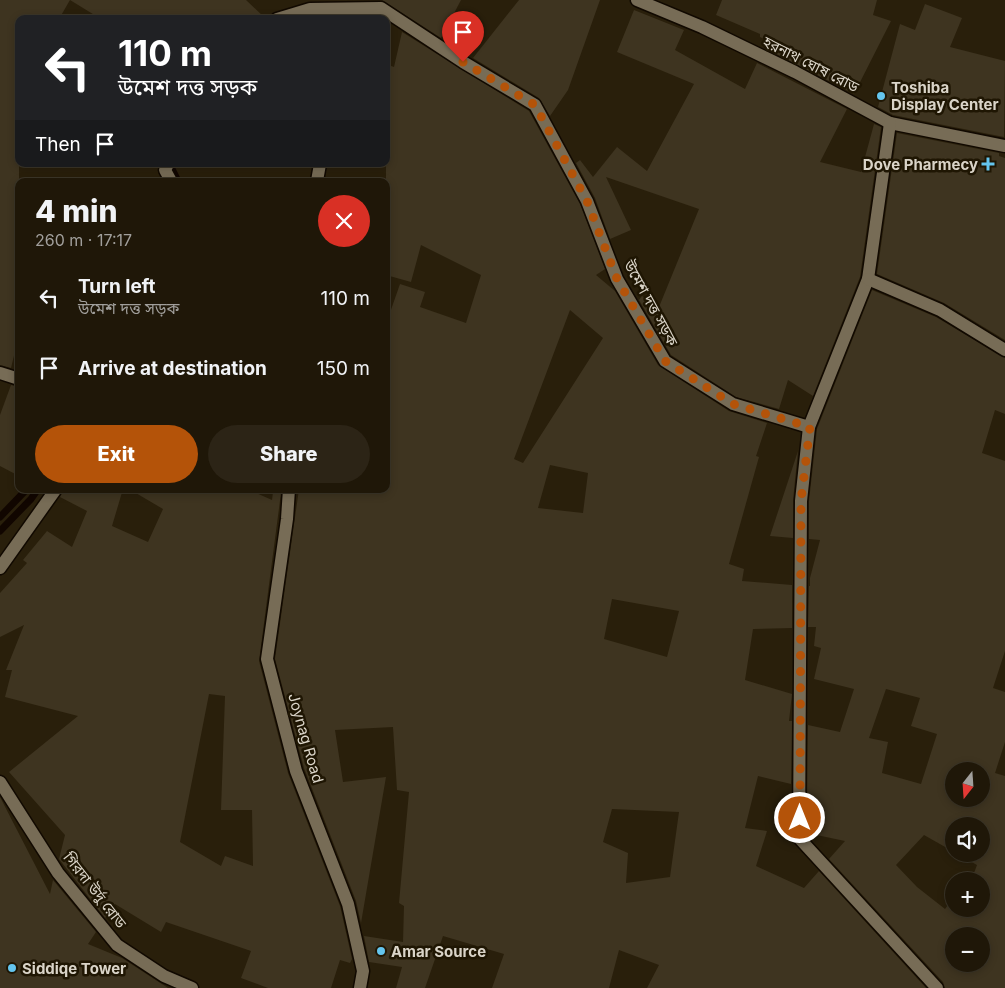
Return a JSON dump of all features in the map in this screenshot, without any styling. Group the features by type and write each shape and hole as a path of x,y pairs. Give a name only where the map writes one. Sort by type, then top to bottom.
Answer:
{"street":[{"name":"হরনাথ ঘোষ রোড","path":"637,0 702,27 795,72 890,123 1005,146"},
{"name":"উমেশ দত্ত সড়ক","path":"290,15 310,9 381,9 463,62 535,105 587,201 617,279 665,361 733,404 810,427"},
{"path":"890,123 868,279 810,427 801,501 799,838 937,988"},
{"path":"868,279 940,310 1005,350"},
{"path":"0,372 15,378"},
{"path":"0,568 53,493"},
{"name":"Joynag Road","path":"289,493 287,519 267,659 296,771 348,904 363,970 360,988"},
{"name":"গিরদা উর্দু রোড","path":"0,782 58,872 94,920 118,946 164,976 192,988"}],"building":[{"path":"0,0 70,0 61,15 15,15 15,167 19,167 19,178 15,178 15,352 11,368 0,365"},
{"path":"70,0 246,0 262,15 94,15"},
{"path":"382,0 461,0 441,38"},
{"path":"519,0 600,0 568,90 550,116 539,98 473,58"},
{"path":"722,0 877,0 873,15 891,21 854,94 765,48 768,41 760,37 760,34 716,15"},
{"path":"925,4 962,18 950,47 1005,61 1004,137 893,115 878,107 900,24 915,30"},
{"path":"634,10 684,30 675,50 745,89 757,63 847,109 820,162 861,172 874,124 881,127 860,277 813,396 788,380 779,409 736,397 671,355 639,300 642,296 659,307 699,209 606,177 631,230 610,239 595,198 576,163 580,160 593,177 617,147 647,171 694,84 617,52"},
{"path":"402,32 529,111 580,204 605,269 596,275 615,291 658,365 729,411 767,423 756,456 759,457 729,564 744,569 742,581 792,585 792,628 753,629 745,680 792,694 789,721 792,721 791,784 758,776 745,828 767,831 756,866 804,888 819,871 926,988 647,988 659,965 619,950 609,988 492,988 504,954 443,936 425,988 396,988 402,967 369,962 364,936 403,942 404,906 399,903 409,792 397,790 393,727 335,730 343,782 386,777 361,923 356,901 304,768 275,659 298,493 390,493 390,313 400,284 425,292 420,307 466,323 481,275 421,245 411,282 390,276 390,178 386,178 386,167 390,167 390,66 394,67","holes":["570,310 603,338 523,463 514,459","550,465 588,473 583,513 538,508","612,599 679,611 667,657 604,639","612,809 679,812 670,877 626,883 628,853 603,842"]},
{"path":"897,133 999,153 999,156 1005,158 1005,340 944,303 877,274"},
{"path":"872,290 936,317 1005,358 1005,414 995,410 982,453 1005,461 1005,651 993,688 1005,692 1005,742 995,773 1005,776 1005,988 945,988 943,982 829,859 845,841 807,833 809,809 807,808 808,725 840,732 854,689 814,679 821,648 814,646 816,627 808,627 809,586 820,540 809,539 809,501 817,429","holes":["886,689 920,698 911,726 937,734 921,784 882,773 888,742 869,738","945,817 990,817 990,862 972,862 977,865 974,872 990,872 990,917 945,917 945,909 917,887 896,865 924,835 945,847"]},
{"path":"11,385 15,386 15,474 0,466 0,415"},
{"path":"798,451 793,500 793,538 770,536"},
{"path":"62,493 122,493 112,526 148,542 163,509 136,493 256,493 272,500 273,493 281,493 259,661 288,773 340,906 352,959 350,963 340,960 331,988 268,988 241,978 251,951 166,922 161,932 115,904 105,918 59,859 65,835 9,772 78,716 5,697 12,670 6,670 24,625 0,637 0,593 27,563 23,560 47,531 72,547 87,511 60,497","holes":["209,694 225,696 221,810 252,810 253,866 225,856 221,866 180,842"]},
{"path":"0,797 50,894 53,880 96,932 88,944 122,958 168,988 0,988"}],"waterway":[{"path":"172,169 176,178"},
{"path":"0,517 23,493"},
{"path":"0,531 35,493"}],"place":[{"name":"Toshiba Display Center","path":"881,96"},
{"name":"Dove Pharmecy","path":"988,164"},
{"name":"Amar Source","path":"381,951"},
{"name":"Siddiqe Tower","path":"12,968"}],"route":[{"path":"463,62 535,105 587,201 617,279 665,361 733,404 810,427 801,501 800,818"}]}
